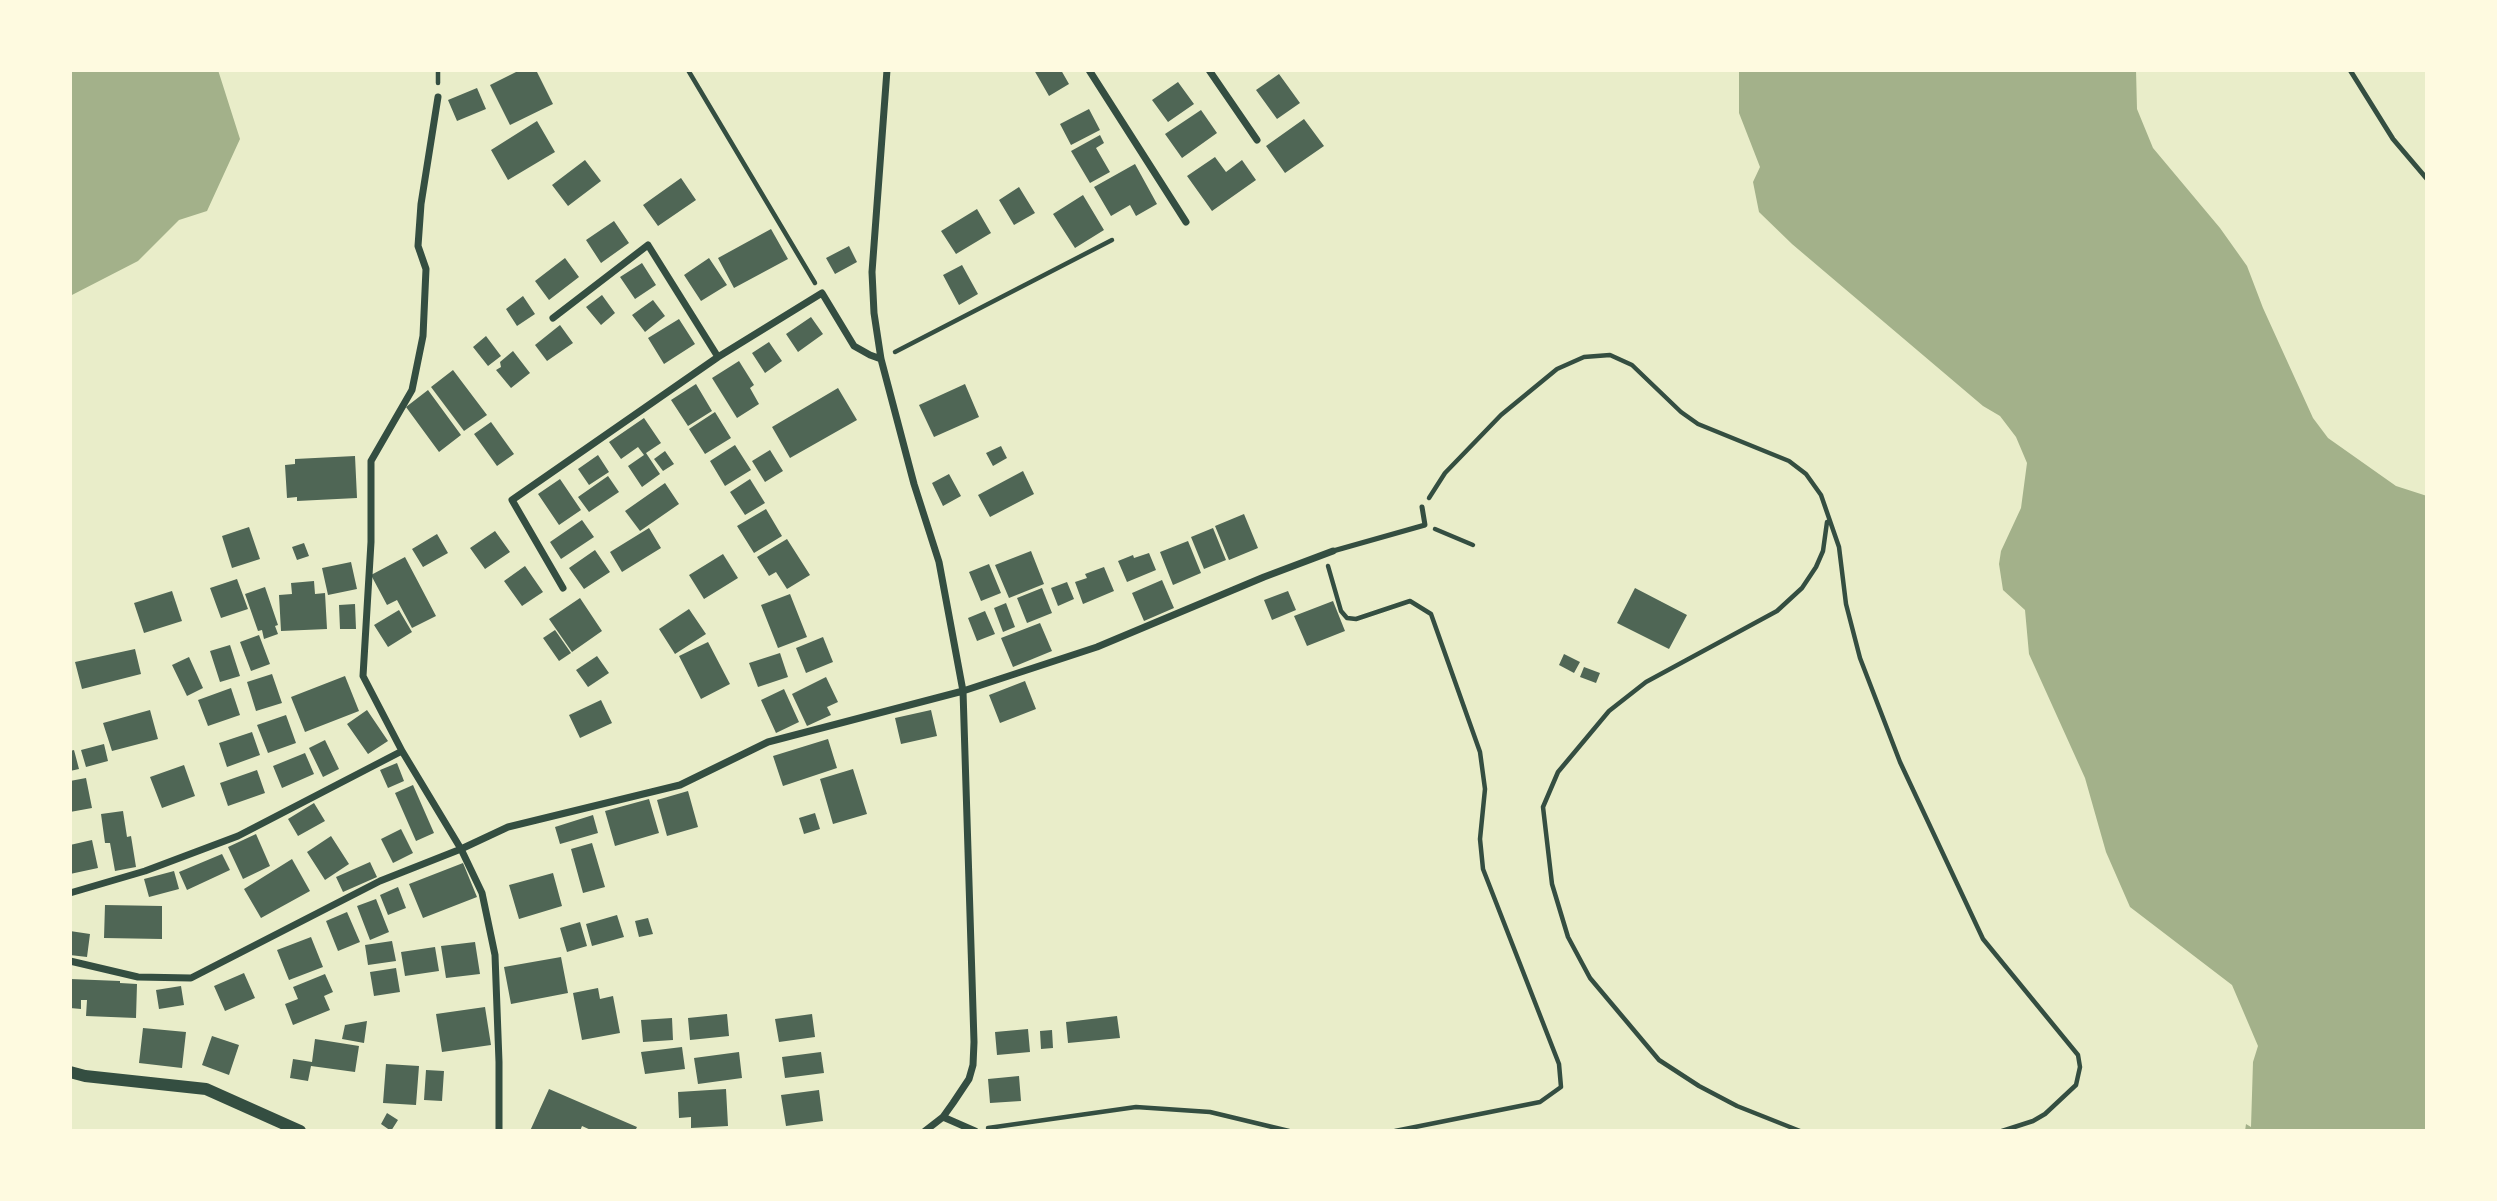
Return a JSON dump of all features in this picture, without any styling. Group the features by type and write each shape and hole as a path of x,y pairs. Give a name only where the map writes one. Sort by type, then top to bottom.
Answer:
{"street":[{"path":"887,70 872,272 874,313 881,359 914,484 939,562 963,691 973,1065 969,1079 943,1117 925,1131"},
{"path":"1089,70 1186,222"},
{"path":"1209,70 1257,140"},
{"path":"438,97 421,204 418,246 426,269 423,336 412,390 371,461 371,542 363,676 402,751 461,849 482,893 495,955 499,1131"},
{"path":"553,318 648,245 718,356"},
{"path":"563,588 512,500 718,356 822,293 854,346 881,359"},
{"path":"70,961 138,977 191,978 380,881 508,827 680,785 768,742 963,691 1097,647 1264,577 1329,553"},
{"path":"70,893 145,871 239,836 402,751"},
{"path":"70,1072 85,1076 205,1088 300,1131"},
{"path":"943,1117 974,1130"}],"lane":[{"path":"2350,70 2393,139 2427,179"},
{"path":"1329,553 1425,525 1422,507"}],"path":[{"path":"688,70 822,293"},
{"path":"881,359 1112,240"},
{"path":"1422,507 1446,473 1502,415 1557,369 1584,357 1610,355 1633,365 1681,412 1698,424 1789,461 1806,474 1821,495 1839,547 1846,604 1860,659 1900,762 1971,914 1996,958 2078,1055 2080,1067 2076,1086 2045,1114 2002,1131"},
{"path":"1800,1131 1737,1106 1699,1086 1660,1060 1591,978 1568,937 1552,884 1543,807 1558,772 1609,711 1646,682 1777,611 1802,588 1816,568 1823,551 1828,517"},
{"path":"1425,525 1473,545"},
{"path":"1329,553 1341,611 1347,618 1356,619 1410,601 1431,614 1480,752 1485,789 1480,839 1483,869 1559,1064 1561,1087 1540,1102 1395,1131"},
{"path":"974,1130 1136,1107 1210,1112 1289,1131"}],"shaded area":[{"path":"70,70 218,70 240,139 207,211 179,220 138,261 70,296"},
{"path":"1739,70 2136,70 2137,109 2153,148 2220,228 2247,266 2313,418 2328,438 2396,486 2427,496 2427,1131 2245,1131 2246,1124 2251,1127 2253,1062 2258,1046 2232,985 2130,907 2106,852 2085,778 2029,654 2025,610 2003,590 1999,564 2001,551 2021,508 2027,463 2016,437 2000,416 1983,406 1792,244 1759,212 1753,182 1760,167 1739,113"}],"building":[{"path":"520,70 536,70 553,104 510,125 490,85"},
{"path":"1034,70 1061,70 1069,84 1049,96"},
{"path":"1279,74 1300,103 1277,119 1256,90"},
{"path":"1178,82 1194,104 1168,122 1152,100"},
{"path":"477,88 486,109 457,121 448,100"},
{"path":"1089,109 1100,130 1071,145 1060,124"},
{"path":"1201,110 1217,133 1182,158 1165,134"},
{"path":"1304,119 1324,146 1285,173 1266,146"},
{"path":"537,121 555,152 508,180 491,150"},
{"path":"1100,135 1104,143 1096,148 1110,172 1090,183 1071,151"},
{"path":"1215,157 1226,172 1242,160 1256,180 1212,211 1187,176"},
{"path":"585,160 601,181 568,206 552,185"},
{"path":"1135,164 1157,204 1136,216 1130,205 1111,216 1094,187"},
{"path":"681,178 696,200 658,226 643,205"},
{"path":"1019,187 1035,213 1014,225 999,200"},
{"path":"1083,195 1104,230 1075,248 1053,214"},
{"path":"977,209 991,233 956,254 941,231"},
{"path":"614,221 629,243 601,263 586,240"},
{"path":"771,229 788,259 734,288 718,258"},
{"path":"849,246 857,262 835,274 826,258"},
{"path":"565,258 579,277 549,300 535,281"},
{"path":"709,258 727,285 701,301 684,275"},
{"path":"642,263 656,285 635,299 620,277"},
{"path":"962,265 978,294 959,305 943,275"},
{"path":"602,295 615,313 601,325 586,307"},
{"path":"523,296 535,314 517,326 506,309"},
{"path":"653,300 665,316 645,332 632,315"},
{"path":"811,317 823,334 798,352 786,334"},
{"path":"679,319 695,344 664,364 648,338"},
{"path":"560,325 573,343 547,361 535,345"},
{"path":"486,336 501,356 488,366 473,347"},
{"path":"769,342 782,361 765,373 752,353"},
{"path":"513,351 530,373 511,388 496,370 501,367 500,362"},
{"path":"739,361 754,385 750,388 759,404 737,418 712,378"},
{"path":"453,370 487,415 464,431 431,387"},
{"path":"696,384 712,411 688,426 671,400"},
{"path":"965,384 979,417 934,437 919,405"},
{"path":"838,388 857,420 790,458 772,427"},
{"path":"428,390 461,435 439,452 406,407"},
{"path":"715,412 731,438 705,454 689,429"},
{"path":"644,418 661,443 646,453 660,474 642,487 628,466 644,455 638,447 621,459 609,442"},
{"path":"491,422 514,454 497,466 474,434"},
{"path":"735,445 751,470 725,486 710,461"},
{"path":"1001,446 1007,458 993,466 986,453"},
{"path":"770,450 783,471 765,482 752,461"},
{"path":"665,451 674,464 663,471 654,459"},
{"path":"598,455 609,472 589,485 578,469"},
{"path":"355,456 357,498 297,501 297,497 287,498 285,465 295,464 295,459"},
{"path":"1023,471 1034,494 990,517 978,495"},
{"path":"949,474 961,496 943,506 932,483"},
{"path":"608,476 619,492 589,512 578,497"},
{"path":"560,479 581,510 559,525 538,494"},
{"path":"750,479 765,503 745,515 730,492"},
{"path":"665,483 679,504 640,531 625,511"},
{"path":"766,509 782,536 754,553 737,526"},
{"path":"1244,514 1258,548 1229,560 1215,526"},
{"path":"582,520 594,537 561,559 550,542"},
{"path":"249,527 260,559 232,568 222,536"},
{"path":"649,528 661,548 622,572 610,552"},
{"path":"1213,528 1226,560 1204,569 1191,537"},
{"path":"495,531 510,552 485,569 470,548"},
{"path":"437,534 448,553 423,567 412,549"},
{"path":"787,539 810,575 787,589 776,572 769,576 757,557"},
{"path":"1188,541 1201,573 1173,585 1160,552"},
{"path":"304,543 309,556 297,560 292,547"},
{"path":"595,550 610,572 584,589 569,568"},
{"path":"1031,551 1044,584 1009,598 995,565"},
{"path":"1149,553 1156,570 1127,582 1118,561"},
{"path":"723,554 738,578 704,599 689,575"},
{"path":"405,557 436,616 412,628 397,600 387,605 371,575"},
{"path":"351,562 357,589 328,595 322,568"},
{"path":"989,564 1001,593 981,601 969,572"},
{"path":"525,566 543,592 522,606 504,581"},
{"path":"1104,567 1114,591 1083,604 1075,582 1087,578 1085,574"},
{"path":"237,579 248,609 221,618 210,588"},
{"path":"1162,580 1174,608 1144,621 1132,593"},
{"path":"314,581 315,594 325,593 327,629 281,631 279,595 292,594 291,583"},
{"path":"1067,582 1074,599 1058,606 1051,588"},
{"path":"265,587 278,625 275,626 278,634 264,639 262,630 258,631 245,594"},
{"path":"1042,588 1052,613 1027,623 1017,598"},
{"path":"1635,588 1687,615 1669,649 1617,623"},
{"path":"172,591 182,621 144,633 134,603"},
{"path":"1288,591 1296,610 1272,620 1264,600"},
{"path":"790,594 807,637 778,648 761,605"},
{"path":"580,598 602,631 572,652 549,619"},
{"path":"1333,601 1345,631 1307,646 1294,616"},
{"path":"1006,603 1015,627 1003,632 994,608"},
{"path":"355,604 356,629 340,629 339,605"},
{"path":"689,609 706,634 675,654 659,629"},
{"path":"399,610 412,632 388,647 374,625"},
{"path":"985,611 995,634 977,641 968,618"},
{"path":"1040,623 1052,651 1013,667 1001,638"},
{"path":"555,630 571,653 559,661 543,638"},
{"path":"259,635 270,664 251,671 240,642"},
{"path":"823,637 833,662 806,673 796,648"},
{"path":"708,642 730,684 701,699 679,656"},
{"path":"230,645 240,676 220,682 210,651"},
{"path":"135,649 141,674 82,689 75,662"},
{"path":"780,653 788,677 758,687 749,663"},
{"path":"1564,654 1580,662 1574,673 1559,665"},
{"path":"597,656 609,673 588,687 576,670"},
{"path":"189,657 203,688 187,696 172,665"},
{"path":"1584,667 1600,673 1596,683 1580,677"},
{"path":"272,674 282,703 256,711 247,682"},
{"path":"345,676 359,711 305,732 291,697"},
{"path":"826,677 838,702 827,707 831,715 807,726 792,694"},
{"path":"1025,681 1036,709 1000,723 989,695"},
{"path":"231,688 240,715 208,726 198,700"},
{"path":"784,689 799,722 776,733 761,700"},
{"path":"601,700 612,723 580,738 569,715"},
{"path":"150,710 158,739 112,751 103,723"},
{"path":"367,710 388,741 368,754 347,724"},
{"path":"931,710 937,736 901,744 895,718"},
{"path":"286,715 296,743 268,753 257,725"},
{"path":"252,732 260,755 227,767 219,743"},
{"path":"828,739 837,768 783,786 773,756"},
{"path":"325,740 339,769 323,777 309,748"},
{"path":"104,744 108,761 86,767 81,750"},
{"path":"74,750 79,769 70,771 70,751"},
{"path":"305,753 314,774 282,788 273,766"},
{"path":"397,763 404,781 388,788 380,770"},
{"path":"184,765 195,796 162,808 150,777"},
{"path":"853,769 867,814 833,824 820,779"},
{"path":"257,770 265,793 228,806 220,783"},
{"path":"86,778 92,808 70,812 70,781"},
{"path":"413,785 434,833 416,841 395,793"},
{"path":"688,791 698,827 667,836 657,800"},
{"path":"649,799 659,833 615,846 605,811"},
{"path":"314,803 325,821 298,836 288,819"},
{"path":"123,811 127,837 131,836 136,867 115,871 110,843 105,843 101,814"},
{"path":"815,813 820,829 804,834 799,818"},
{"path":"593,815 598,833 560,844 555,827"},
{"path":"401,829 413,853 393,863 381,839"},
{"path":"256,834 270,866 243,879 228,847"},
{"path":"331,836 349,864 325,880 307,852"},
{"path":"92,840 98,868 70,874 70,845"},
{"path":"592,843 605,887 583,893 571,849"},
{"path":"222,854 230,870 187,890 179,872"},
{"path":"292,859 310,891 261,918 244,889"},
{"path":"370,862 377,877 343,892 336,877"},
{"path":"463,863 477,897 423,918 409,884"},
{"path":"174,871 179,889 149,897 144,879"},
{"path":"553,873 562,906 519,919 509,885"},
{"path":"398,887 406,908 388,915 380,895"},
{"path":"376,899 389,932 370,940 357,906"},
{"path":"105,905 162,906 162,939 104,938"},
{"path":"347,912 360,942 338,951 326,921"},
{"path":"617,915 624,937 592,946 586,924"},
{"path":"648,918 653,934 639,937 635,921"},
{"path":"580,922 587,946 567,952 560,928"},
{"path":"70,931 90,934 87,957 70,955"},
{"path":"311,937 323,967 289,980 277,950"},
{"path":"392,941 396,961 368,965 365,945"},
{"path":"475,942 480,974 446,978 441,946"},
{"path":"435,947 439,971 405,976 401,952"},
{"path":"561,957 568,993 511,1004 504,967"},
{"path":"396,968 400,992 374,996 370,972"},
{"path":"244,973 255,998 225,1011 214,986"},
{"path":"325,974 333,992 324,996 330,1010 293,1025 285,1004 298,999 293,987"},
{"path":"70,979 137,984 136,1018 86,1016 87,1000 81,1000 81,1009 70,1008"},
{"path":"181,986 184,1005 159,1009 156,990"},
{"path":"598,988 600,999 613,996 620,1033 582,1040 573,993"},
{"path":"485,1007 491,1045 442,1052 436,1014"},
{"path":"727,1014 729,1036 690,1040 688,1018"},
{"path":"812,1014 815,1037 779,1042 775,1019"},
{"path":"1117,1016 1120,1038 1068,1043 1066,1022"},
{"path":"672,1018 673,1040 643,1042 641,1020"},
{"path":"367,1021 364,1043 342,1039 345,1025"},
{"path":"143,1028 186,1032 182,1068 139,1063"},
{"path":"1028,1029 1030,1052 997,1055 995,1032"},
{"path":"1052,1030 1053,1048 1041,1049 1040,1031"},
{"path":"212,1036 239,1045 229,1075 202,1065"},
{"path":"315,1039 359,1046 355,1072 311,1066 308,1081 290,1078 293,1059 312,1062"},
{"path":"682,1047 685,1069 645,1074 641,1052"},
{"path":"739,1052 742,1078 698,1084 694,1058"},
{"path":"821,1052 824,1073 785,1078 782,1057"},
{"path":"386,1064 419,1066 416,1105 383,1103"},
{"path":"426,1070 444,1071 442,1101 424,1100"},
{"path":"1019,1076 1021,1101 990,1103 988,1079"},
{"path":"549,1089 637,1127 635,1131 593,1131 582,1126 580,1131 530,1131"},
{"path":"726,1089 728,1126 691,1128 691,1117 679,1118 678,1092"},
{"path":"819,1090 823,1121 786,1126 781,1095"},
{"path":"387,1113 398,1120 391,1131 381,1124"}]}
